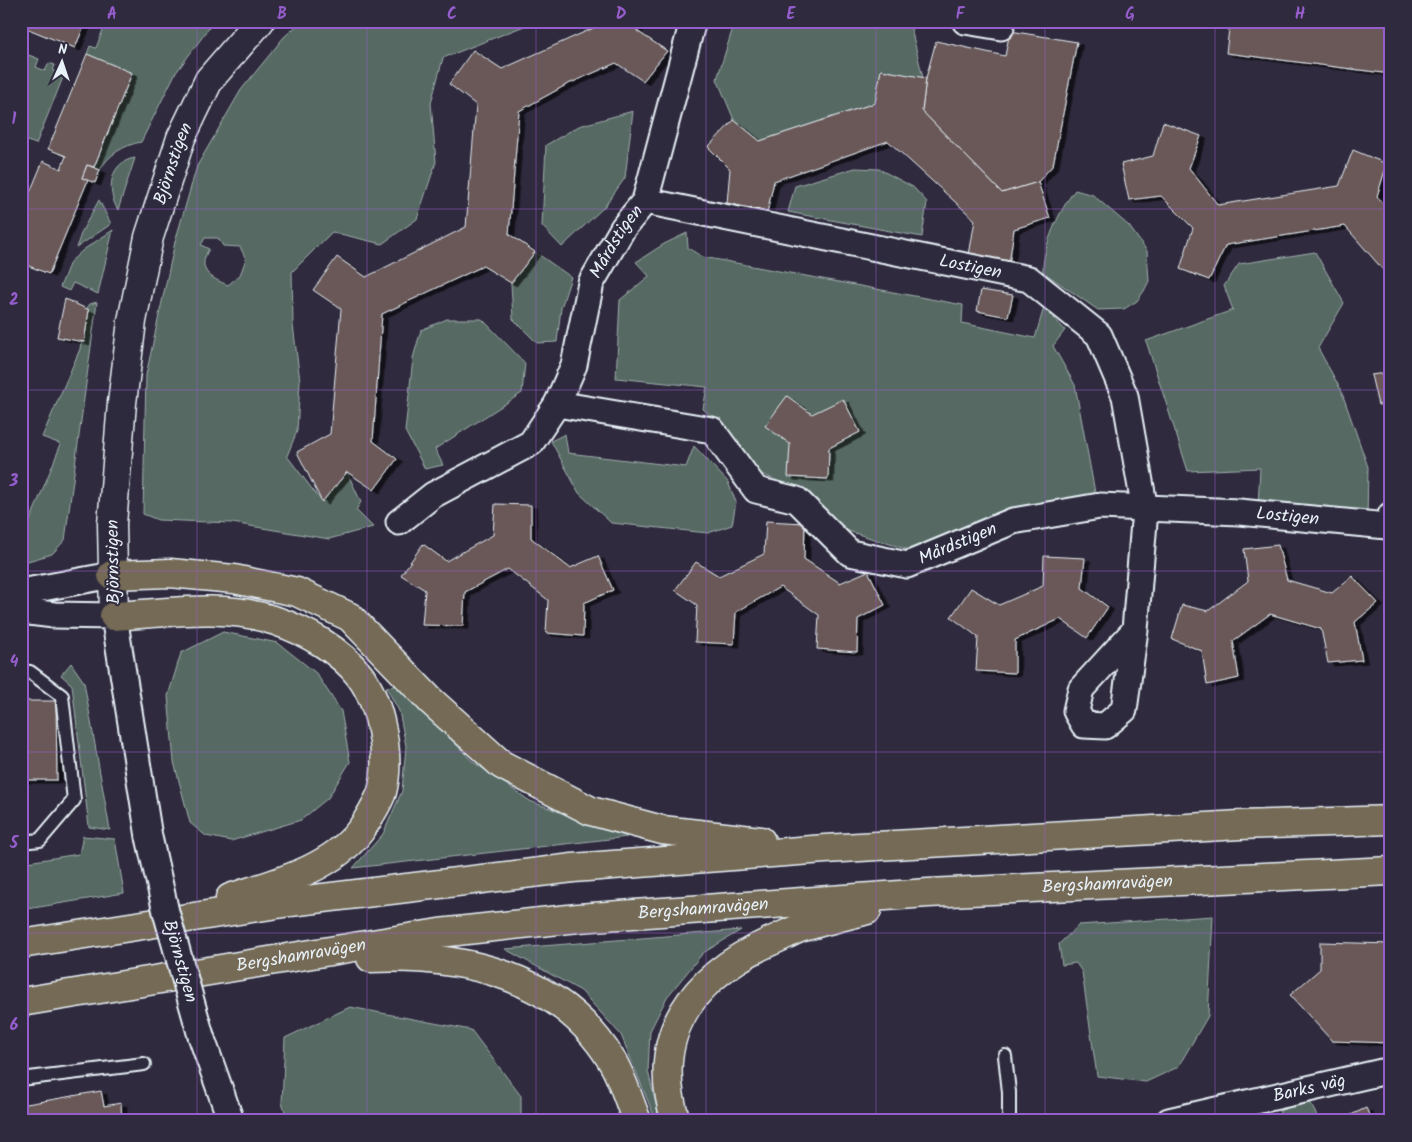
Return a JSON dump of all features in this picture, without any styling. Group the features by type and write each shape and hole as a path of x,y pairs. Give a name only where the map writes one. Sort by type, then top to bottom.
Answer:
{"highway":[{"path":"112,575 170,574 234,579 297,592 350,616 431,701 502,765 591,811 662,830 824,849"},
{"path":"114,616 226,610 275,620 322,641 360,676 376,706 385,746 382,792 359,832 333,856 293,877 155,922"},
{"path":"21,944 290,902 574,868 824,849 1240,825 1391,820"},
{"name":"Bergshamravägen","path":"21,1002 439,932 578,918 928,893 1391,871"},
{"path":"676,1121 669,1100 667,1065 674,1029 693,996 718,971 751,951 798,929 928,893"},
{"path":"259,962 400,957 473,964 522,982 560,1004 590,1030 613,1062 637,1121"}],"street":[{"name":"Björnstigen","path":"231,1121 201,1036 166,912 149,837 114,616 112,524 122,403 132,321 149,237 181,138 209,80 260,21"},
{"name":"Mårdstigen","path":"399,522 433,495 531,443 556,404 574,365 591,283 623,228 645,201 693,21"},
{"path":"965,21 1000,27"},
{"name":"Lostigen","path":"645,201 1029,279 1099,335 1125,396 1145,510 1135,630"},
{"name":"Mårdstigen","path":"556,404 712,430 756,490 797,500 850,553 907,565 1014,521 1100,506 1145,510"},
{"name":"Lostigen","path":"1145,510 1239,512 1387,526 1391,515"},
{"path":"21,592 112,575"},
{"path":"21,611 54,615 114,616"},
{"name":"Barks väg","path":"1169,1121 1382,1072 1391,1074"}],"lane":[{"path":"21,671 30,672 62,696 74,800 40,840 21,842"},
{"path":"1005,1056 1009,1092 1009,1121"},
{"path":"21,1080 144,1064"}],"green space":[{"path":"100,21 208,21 209,28 175,74 141,142 117,152 107,160 100,170 94,167 132,73 87,54 90,46 96,48 104,27 98,24"},
{"path":"302,21 537,21 443,58 431,103 436,162 417,219 382,244 332,232 292,272 293,325 300,381 297,431 287,456 322,502 347,472 361,502 356,510 373,527 329,539 232,523 158,520 143,514 146,375 175,242 197,166 241,90 284,37","holes":["205,238 218,238 223,246 240,247 246,259 240,275 228,285 211,276 205,268 205,256 209,249 201,245"]},
{"path":"735,21 855,21 911,28 923,78 881,70 875,103 760,141 734,120 717,79"},
{"path":"21,52 39,59 36,67 45,71 49,63 55,65 53,71 64,75 36,144 21,139"},
{"path":"633,111 625,178 605,206 562,247 542,226 546,145 579,126"},
{"path":"135,158 118,210 112,194 112,178 120,165"},
{"path":"855,168 879,169 913,187 927,202 922,237 788,212 795,186"},
{"path":"1075,190 1093,195 1129,226 1147,251 1149,281 1137,301 1124,309 1098,310 1043,272 1045,251 1053,229"},
{"path":"99,200 111,224 76,248 82,231"},
{"path":"113,230 98,294 73,283 69,291 60,287 70,262 83,250"},
{"path":"687,233 688,248 703,257 963,305 962,323 1035,338 1044,307 1065,330 1053,346 1075,385 1096,498 922,554 848,531 804,493 733,461 725,428 703,409 707,387 616,378 620,300 649,276 636,262 664,244"},
{"path":"535,252 571,277 561,308 557,342 537,343 513,319 511,283"},
{"path":"1315,252 1344,303 1318,348 1341,390 1368,467 1367,522 1258,506 1260,468 1188,471 1146,341 1233,310 1224,286 1239,264"},
{"path":"97,302 65,540 52,554 21,563 21,543 61,444 42,437 80,349 81,341 84,341 89,310 87,308 90,304"},
{"path":"447,319 482,319 525,363 522,393 435,449 443,465 425,469 405,431 413,358 421,330"},
{"path":"565,434 568,453 686,467 694,446 728,482 736,502 732,525 708,533 611,523 579,493 551,441"},
{"path":"223,632 278,643 316,673 341,711 350,762 328,798 301,820 231,841 206,836 190,823 174,762 168,696 181,653"},
{"path":"71,663 84,682 110,830 89,827 72,685 61,675"},
{"path":"399,685 472,761 530,801 627,837 353,868 383,834 402,791 406,746 399,711 386,687"},
{"path":"83,836 115,839 124,893 21,910 21,863 79,854"},
{"path":"1213,916 1208,1016 1178,1067 1146,1082 1097,1076 1082,972 1076,963 1062,965 1059,944 1079,925"},
{"path":"741,930 703,953 667,997 650,1031 648,1071 660,1121 656,1121 621,1035 581,991 505,949"},
{"path":"350,1007 471,1030 521,1096 521,1121 288,1121 282,1103 285,1038"},
{"path":"1309,1099 1319,1121 1283,1121 1279,1111"}],"building":[{"path":"21,21 86,21 75,48 21,26"},
{"path":"598,21 638,21 637,31 667,51 643,81 616,63 566,85 519,111 509,234 535,252 511,283 483,266 382,314 373,441 397,459 374,490 347,472 322,502 297,452 330,434 341,309 313,290 337,257 366,277 466,227 476,105 449,84 473,50 502,69 598,26"},
{"path":"1230,21 1391,21 1391,74 1226,53"},
{"path":"1010,31 1077,42 1053,165 1038,182 1002,193 922,111 926,78 936,41 1005,56"},
{"path":"87,54 132,73 94,167 87,165 82,178 88,180 49,274 21,263 21,214 43,161 61,169 66,156 48,149"},
{"path":"881,70 926,78 922,111 1002,193 1038,182 1050,218 1014,229 1009,265 969,255 975,220 888,141 774,181 767,213 727,203 730,169 708,147 734,120 760,141 875,103"},
{"path":"1163,122 1201,136 1189,168 1218,205 1339,186 1353,150 1387,164 1377,196 1391,214 1391,279 1345,226 1226,245 1209,280 1180,269 1193,228 1161,196 1129,200 1121,164 1153,156"},
{"path":"87,165 100,170 95,183 82,178"},
{"path":"981,290 1013,295 1008,317 977,311"},
{"path":"65,299 89,310 84,342 57,337"},
{"path":"1391,372 1391,404 1378,405 1371,375"},
{"path":"787,396 812,414 843,399 860,432 829,448 828,479 788,477 790,444 765,426"},
{"path":"495,504 531,505 531,538 570,568 598,556 613,590 584,603 583,636 546,633 548,600 508,569 465,592 463,626 422,625 425,590 401,575 423,544 446,561 493,535"},
{"path":"766,521 805,523 804,559 840,583 868,571 885,605 858,619 857,652 817,649 819,615 780,587 736,612 734,644 695,642 697,605 675,590 696,562 719,576 764,554"},
{"path":"1278,545 1287,580 1332,593 1352,576 1378,603 1355,622 1362,660 1328,663 1321,629 1270,614 1233,641 1239,678 1207,685 1202,651 1172,639 1182,605 1208,611 1248,581 1244,549"},
{"path":"1044,556 1085,558 1082,588 1108,607 1087,638 1060,619 1015,640 1015,673 976,671 978,637 951,617 971,588 999,605 1043,586"},
{"path":"21,701 56,701 57,780 21,780"},
{"path":"1320,942 1391,944 1391,1043 1332,1041 1290,995 1320,969"},
{"path":"101,1091 104,1106 121,1103 122,1121 21,1121 21,1105"},
{"path":"1366,1108 1372,1121 1338,1121"},
{"path":"153,1116 154,1121 130,1121"}]}
